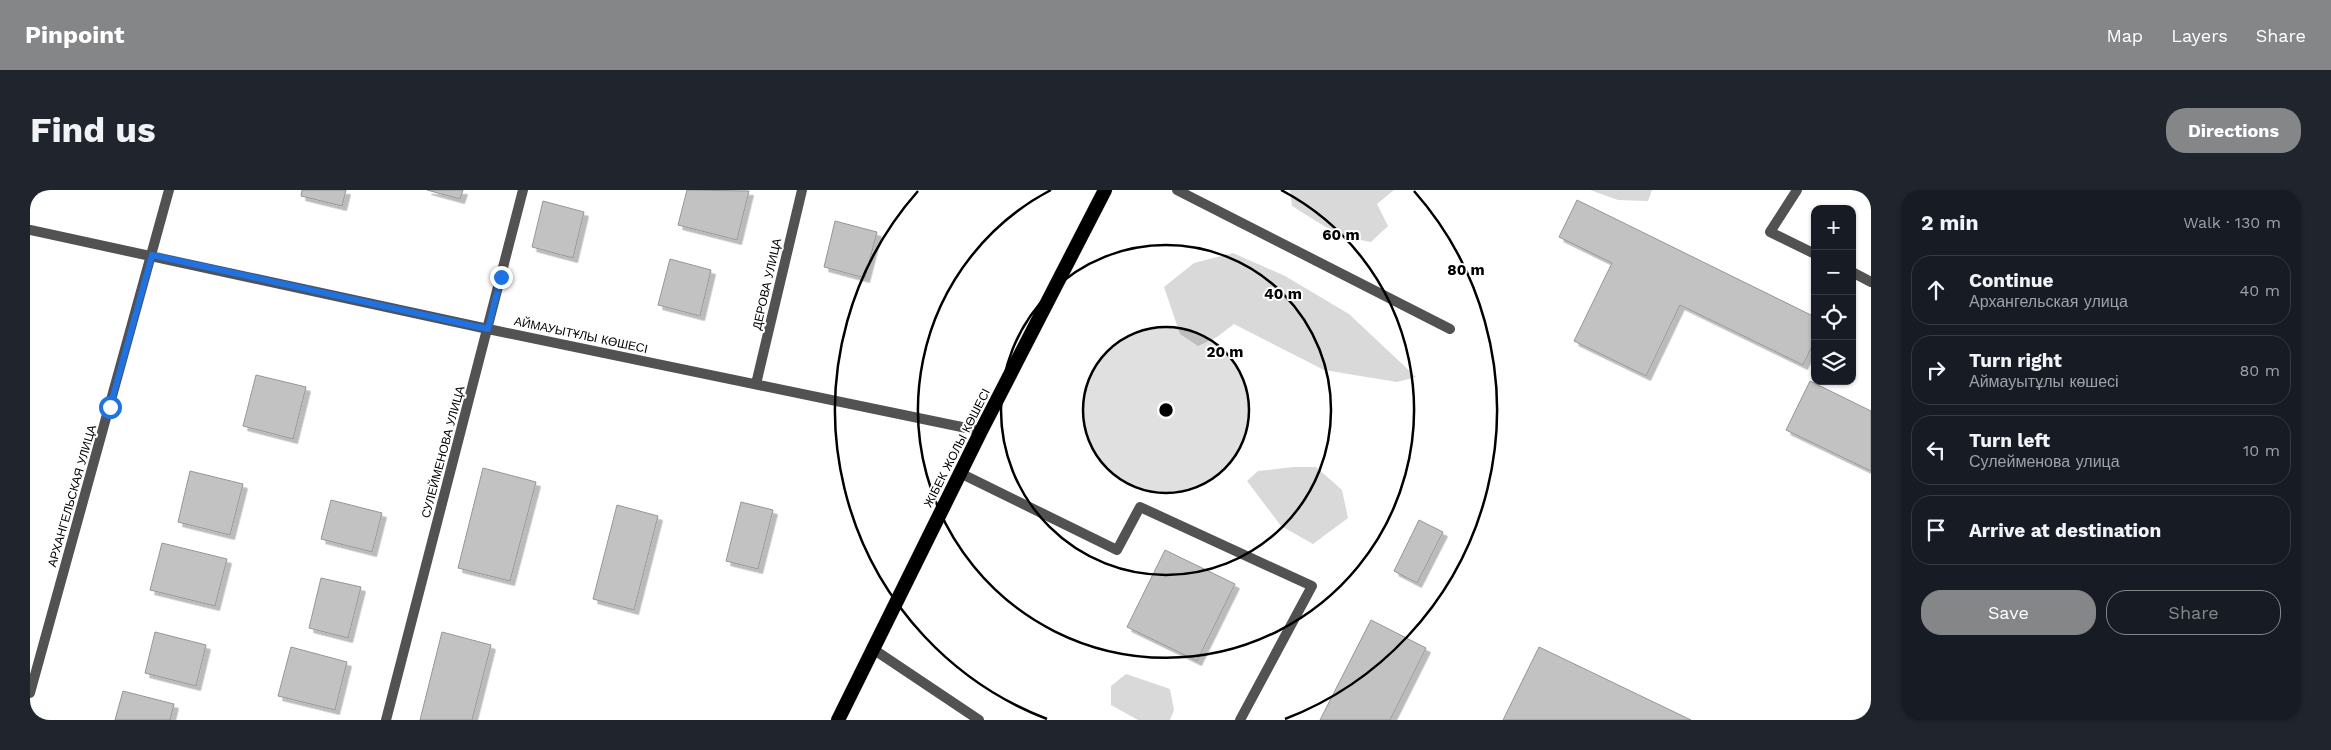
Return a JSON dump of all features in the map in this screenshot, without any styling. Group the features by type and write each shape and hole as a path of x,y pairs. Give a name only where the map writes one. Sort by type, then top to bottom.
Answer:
{"highway":[{"name":"ЖІБЕК ЖОЛЫ КӨШЕСІ","path":"838,720 981,431 1106,190"}],"street":[{"name":"АРХАНГЕЛЬСКАЯ УЛИЦА","path":"30,692 169,190"},
{"name":"СУЛЕЙМЕНОВА УЛИЦА","path":"386,720 523,190"},
{"name":"ДЕРОВА УЛИЦА","path":"756,384 802,190"},
{"path":"1177,190 1450,329"},
{"path":"1797,190 1770,232 1811,252"},
{"name":"АЙМАУЫТҰЛЫ КӨШЕСІ","path":"30,230 488,329 981,431"},
{"path":"1856,274 1871,282"},
{"path":"960,473 1117,550 1140,507 1312,586 1240,720"},
{"path":"873,649 979,720"}],"shaded area":[{"path":"1290,190 1394,190 1377,204 1388,226 1371,242 1340,236 1292,206"},
{"path":"1590,190 1652,190 1648,201 1618,200"},
{"path":"1233,253 1285,276 1349,314 1416,377 1397,382 1324,370 1234,324 1217,337 1198,346 1180,334 1164,287 1194,263"},
{"path":"1293,467 1316,467 1342,490 1348,518 1313,544 1281,526 1247,481 1258,471"},
{"path":"1126,674 1170,689 1174,710 1170,720 1138,720 1111,705 1111,686"}],"building":[{"path":"302,190 346,190 342,206 301,196"},
{"path":"427,190 463,190 460,199"},
{"path":"687,190 749,191 737,240 678,225"},
{"path":"1577,200 1811,315 1811,348 1803,365 1680,305 1646,376 1574,341 1612,263 1559,237"},
{"path":"543,201 584,212 573,258 532,247"},
{"path":"835,221 877,232 865,278 824,267"},
{"path":"670,259 711,270 700,316 658,305"},
{"path":"256,375 306,387 293,439 243,426"},
{"path":"1810,381 1811,385 1818,385 1871,411 1871,471 1786,430"},
{"path":"483,468 536,482 510,581 458,568"},
{"path":"190,471 243,484 230,535 178,522"},
{"path":"331,500 382,513 372,552 321,539"},
{"path":"741,502 773,510 758,569 726,561"},
{"path":"617,505 658,516 634,610 593,599"},
{"path":"1419,520 1443,532 1417,583 1394,571"},
{"path":"162,543 227,559 215,606 150,590"},
{"path":"1165,550 1235,584 1197,661 1127,627"},
{"path":"321,578 361,587 348,638 309,628"},
{"path":"1371,620 1426,648 1390,720 1320,720"},
{"path":"155,632 206,645 196,686 145,673"},
{"path":"442,632 491,645 472,720 420,720"},
{"path":"291,647 347,662 335,710 278,696"},
{"path":"1539,647 1691,720 1503,720"},
{"path":"123,691 174,704 170,720 115,720"}],"route":[{"path":"110,407 152,255 488,329 501,277"}]}
